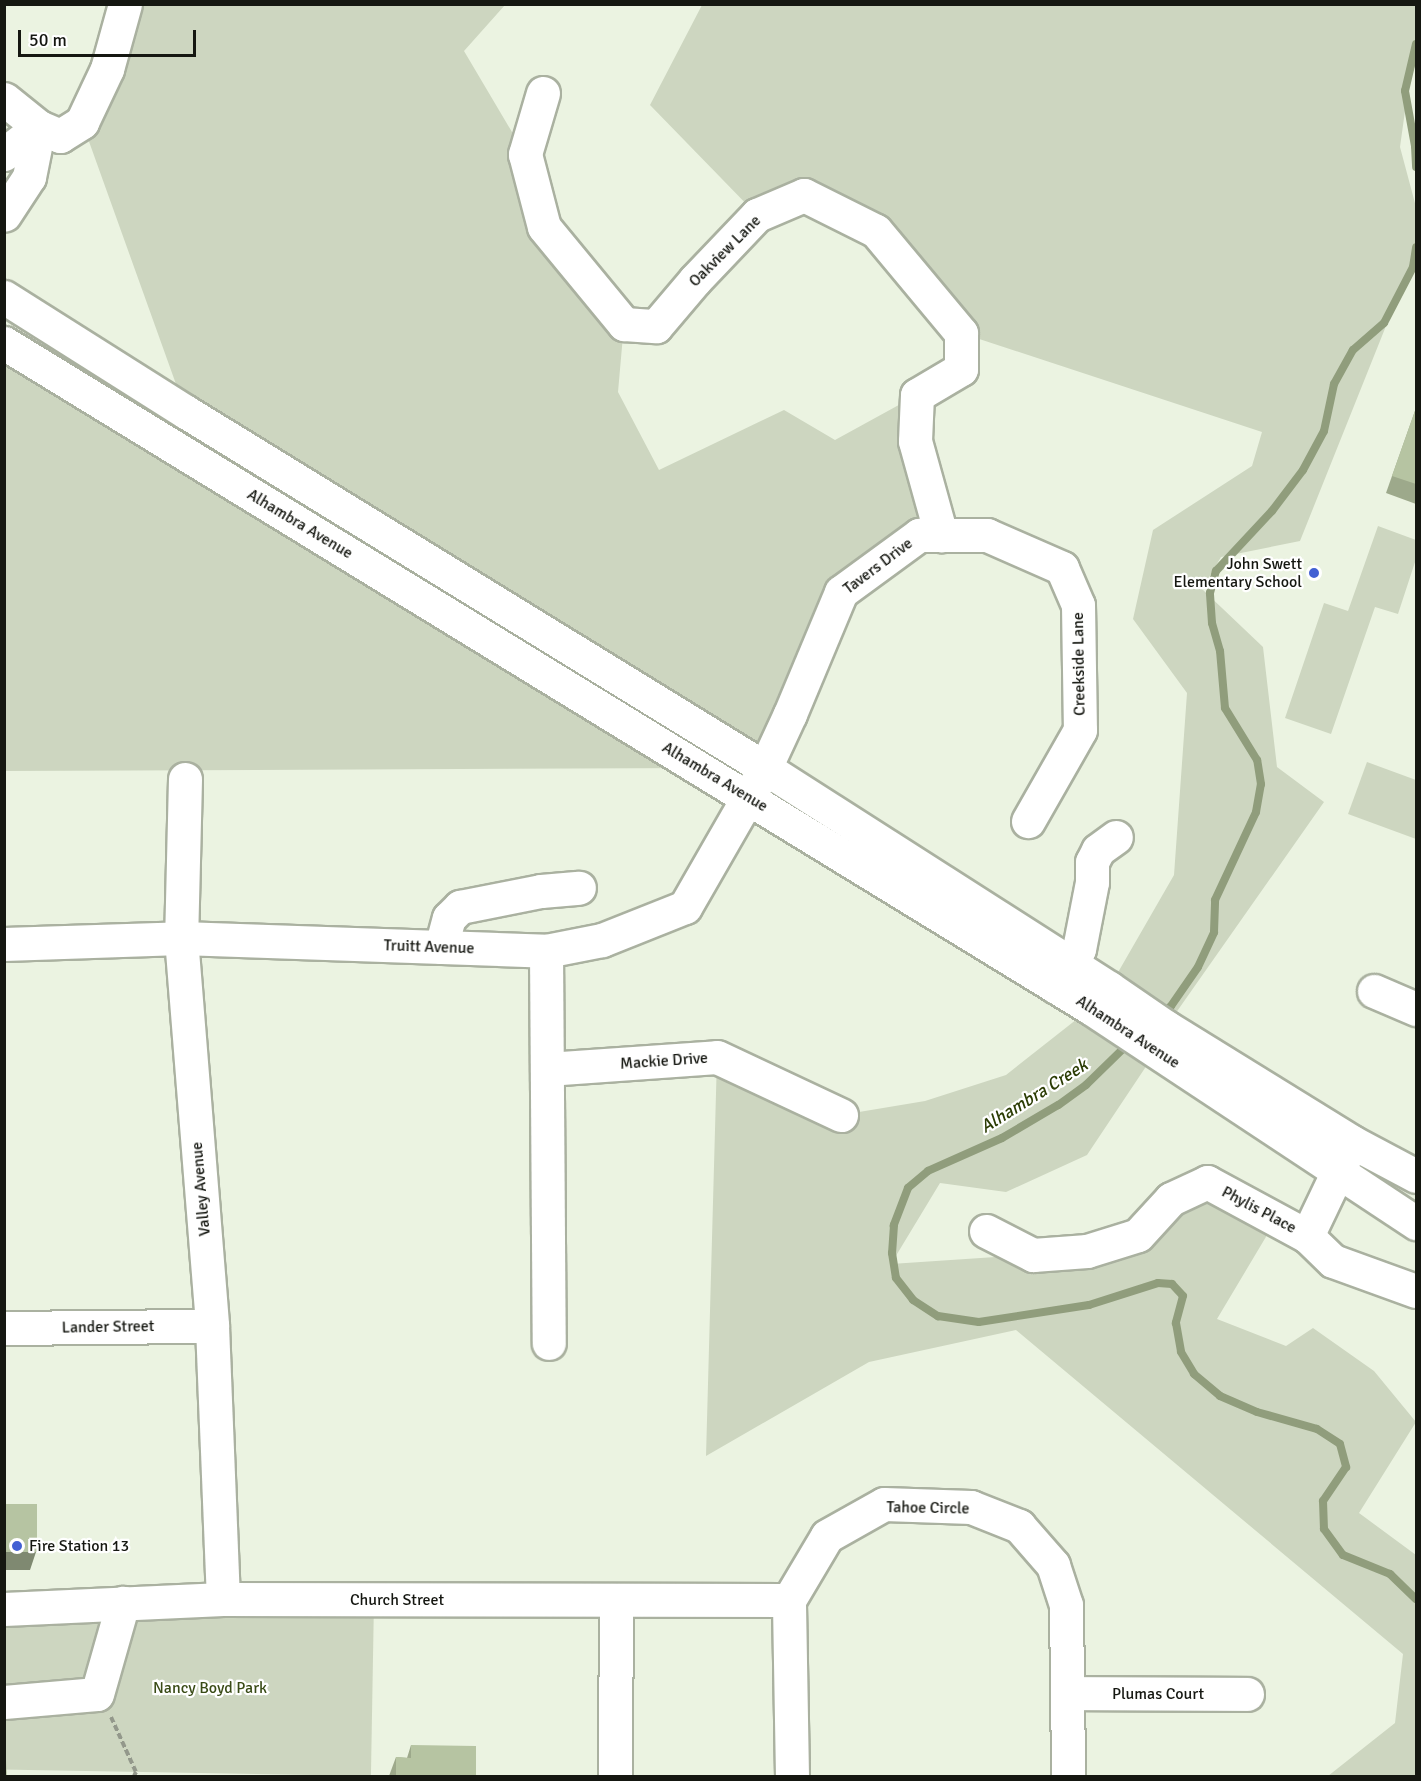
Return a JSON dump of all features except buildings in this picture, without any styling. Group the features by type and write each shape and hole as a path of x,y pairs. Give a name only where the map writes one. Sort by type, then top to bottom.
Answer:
{"street":[{"path":"4,99 39,127 60,136 82,122 107,69 125,4"},
{"name":"Oakview Lane","path":"543,93 525,154 544,227 624,324 656,326 695,280 757,215 804,195 876,231 961,333 961,369 917,395 915,441 941,535"},
{"path":"4,154 39,127"},
{"path":"4,215 30,177 39,127"},
{"name":"Alhambra Avenue","path":"4,297 186,412 765,768 1064,975 1161,1038 1337,1173 1416,1223"},
{"name":"Alhambra Avenue","path":"4,343 748,797 1064,975"},
{"name":"Tavers Drive","path":"765,768 790,714 840,592 919,535 987,535 1062,568"},
{"name":"Creekside Lane","path":"1028,821 1080,730 1078,605 1062,568"},
{"name":"Truitt Avenue","path":"4,944 181,938 546,951 602,940 685,906 765,768"},
{"name":"Valley Avenue","path":"184,779 181,938 212,1326 223,1599"},
{"path":"1064,975 1079,949 1092,882 1092,862 1098,850 1116,837"},
{"path":"441,947 449,918 460,907 541,891 579,888"},
{"path":"546,951 549,1343"},
{"path":"1374,991 1416,1009"},
{"name":"Alhambra Avenue","path":"1161,1038 1416,1176"},
{"name":"Mackie Drive","path":"547,1069 717,1057 841,1115"},
{"path":"1352,1142 1307,1236 1334,1261 1416,1291"},
{"name":"Phylis Place","path":"986,1231 1033,1255 1087,1251 1138,1235 1172,1199 1207,1182 1307,1236"},
{"name":"Lander Street","path":"4,1328 212,1326"},
{"name":"Tahoe Circle","path":"789,1600 827,1536 884,1504 971,1507 1019,1526 1053,1565 1066,1605 1068,1776"},
{"name":"Church Street","path":"4,1609 223,1599 789,1600"},
{"path":"615,1776 616,1600"},
{"path":"789,1600 792,1776"},
{"path":"4,1702 97,1694 123,1604"},
{"name":"Plumas Court","path":"1068,1693 1247,1694"}],"green space":[{"path":"125,5 505,5 464,51 525,154 545,227 624,324 618,392 659,470 784,410 835,440 917,395 941,535 841,592 765,768 186,412 82,122"},
{"path":"702,5 1416,5 1416,65 1410,75 1400,147 1416,207 1416,251 1300,541 1221,557 1202,589 1263,647 1277,767 1324,802 1166,1027 1109,988 1174,875 1187,693 1133,619 1153,530 1252,466 1262,432 961,333 876,231 804,195 757,215 650,105"},
{"path":"4,343 700,768 5,771"},
{"path":"1378,526 1416,540 1416,559 1398,614 1375,607 1331,734 1285,718 1324,603 1348,611"},
{"path":"1367,762 1416,780 1416,839 1348,814"},
{"path":"1091,1008 1157,1050 1087,1155 1006,1192 940,1183 891,1264 1087,1251 1207,1182 1276,1220 1217,1319 1286,1346 1313,1328 1374,1371 1416,1422 1359,1513 1416,1555 1416,1776 1328,1776 1395,1723 1403,1654 1016,1330 869,1362 706,1456 717,1057 841,1115 925,1101 1006,1075"},
{"name":"Nancy Boyd Park","path":"4,1594 374,1600 371,1776 4,1770"}],"waterway":[{"name":"Alhambra Creek","path":"1416,44 1405,91 1415,146 1416,167"},
{"name":"Alhambra Creek","path":"1160,1015 1171,1006 1198,967 1214,932 1215,900 1256,812 1261,784 1257,760 1225,708 1220,651 1212,623 1210,593 1216,571 1272,511 1303,470 1324,431 1334,384 1353,350 1384,323 1413,267 1416,247"},
{"name":"Alhambra Creek","path":"1129,1043 1086,1085 1058,1105 1002,1138 928,1171 908,1188 894,1225 892,1253 896,1278 913,1300 938,1316 979,1322 1089,1305 1158,1283 1172,1284 1183,1296 1176,1323 1181,1352 1194,1374 1220,1396 1257,1412 1317,1429 1340,1444 1346,1467 1323,1501 1324,1529 1343,1555 1390,1574 1416,1599"}],"place":[{"name":"John Swett Elementary School","path":"1314,573"},
{"name":"Fire Station 13","path":"17,1546"}]}
